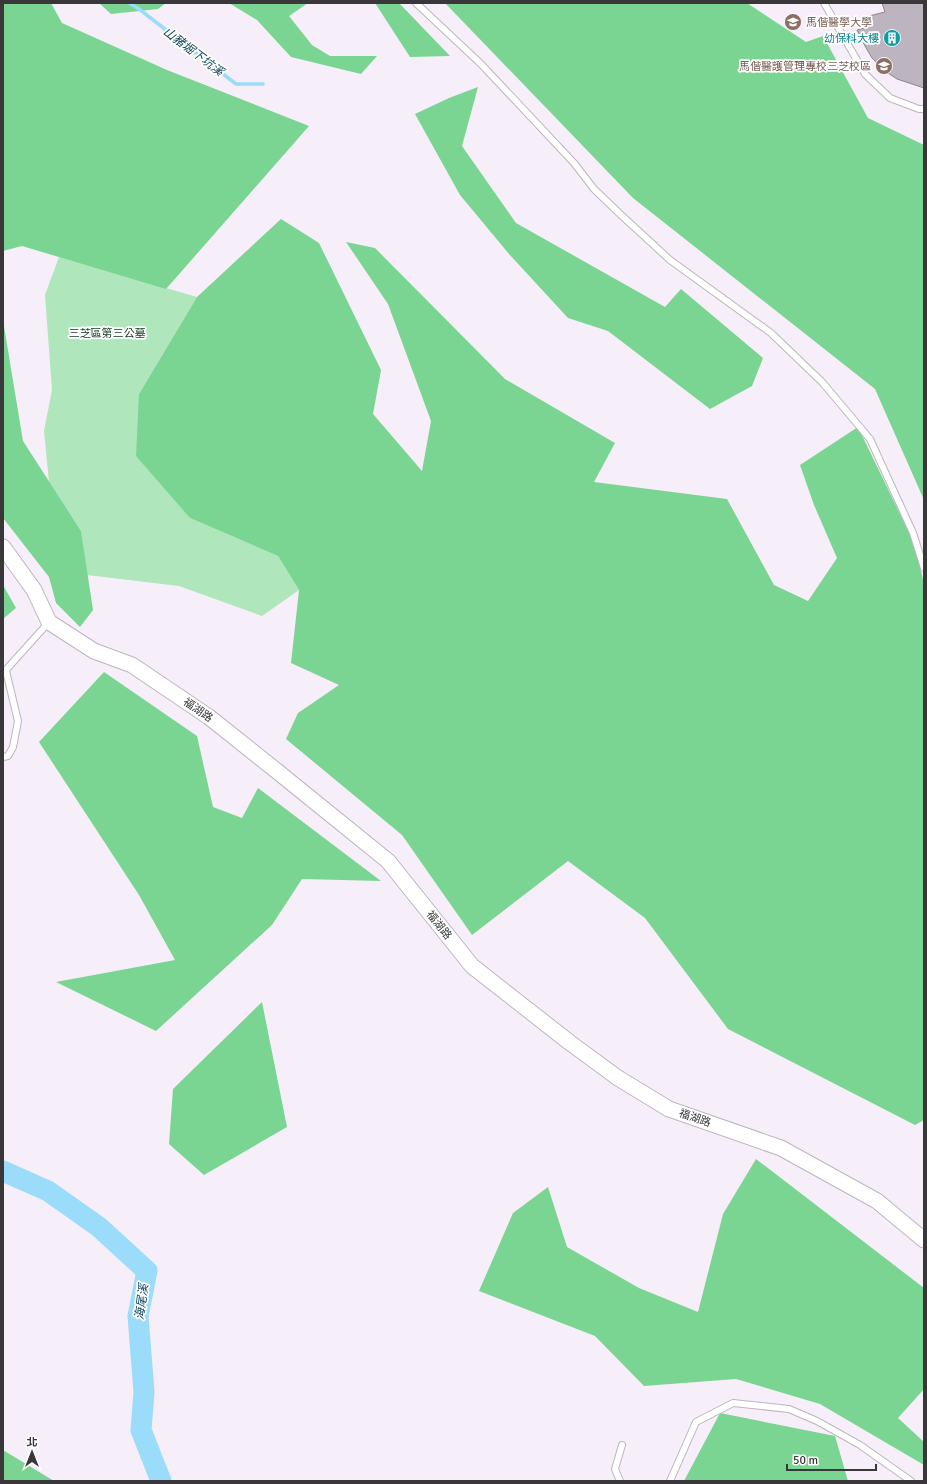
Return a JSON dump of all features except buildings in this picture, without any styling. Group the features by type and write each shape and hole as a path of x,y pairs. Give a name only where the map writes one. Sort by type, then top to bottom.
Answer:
{"street":[{"path":"3,547 34,590 49,622"},
{"name":"福湖路","path":"49,622 94,650 132,665 209,717 273,768 388,861 472,966 569,1042 618,1078 669,1109 780,1148 877,1201 924,1240"}],"lane":[{"path":"416,3 481,64 574,163 594,189 620,214 670,260 771,333 822,382 870,438 913,533 924,568"},
{"path":"824,3 865,74 890,98 919,109 924,109"},
{"path":"3,757 8,756 13,747 18,721 5,672 49,622"},
{"path":"670,1481 696,1422 733,1402 789,1409 817,1421 860,1445 911,1481"},
{"path":"620,1481 614,1469 622,1445"}],"green space":[{"path":"3,3 51,3 62,23 167,70 309,126 166,289 22,246 3,251"},
{"path":"99,3 166,3 158,9 111,14"},
{"path":"229,3 308,3 289,16 312,45 330,56 377,56 361,74 291,57 257,20"},
{"path":"375,3 399,3 450,56 410,57"},
{"path":"445,3 747,3 806,42 823,36 868,118 924,145 924,500 875,389 633,198"},
{"path":"478,87 462,146 516,223 665,307 681,289 763,358 752,386 710,409 608,331 568,318 509,254 460,195 415,114 449,98"},
{"path":"281,219 319,243 381,370 373,414 422,471 431,421 388,304 346,242 375,248 505,379 615,443 594,482 727,499 774,585 808,601 837,558 814,505 800,465 858,427 915,545 924,584 924,1120 915,1125 728,1029 645,918 568,861 472,935 402,835 286,739 298,713 339,685 291,663 299,590 278,556 190,518 136,456 139,394 197,297"},
{"name":"三芝區第三公墓","path":"59,257 197,297 139,394 190,518 278,556 299,590 262,616 179,586 87,575 81,531 49,482 44,431 52,390 45,295"},
{"path":"3,320 23,441 81,531 93,610 80,627 56,603 49,577 3,518"},
{"path":"3,585 16,608 3,619"},
{"path":"104,672 197,736 213,807 242,818 258,788 381,881 302,879 272,925 156,1031 56,982 175,960 139,895 39,742"},
{"path":"262,1002 287,1127 204,1175 169,1144 173,1089"},
{"path":"756,1159 924,1288 924,1389 898,1418 924,1442 924,1465 820,1404 736,1379 644,1386 595,1336 479,1291 513,1213 548,1187 567,1247 639,1288 698,1312 723,1214"},
{"path":"720,1413 835,1436 848,1481 684,1481"},
{"path":"3,1450 54,1481 3,1481"}],"waterway":[{"name":"山豬堀下坑溪","path":"129,3 139,9 236,84 263,84"},
{"name":"海尾溪","path":"3,1171 48,1191 99,1227 147,1271 138,1316 144,1392 141,1430 161,1481"}],"place":[{"name":"馬偕醫學大學","path":"793,22"},
{"name":"幼保科大樓","path":"892,38"},
{"name":"馬偕醫護管理專校三芝校區","path":"884,66"}]}
